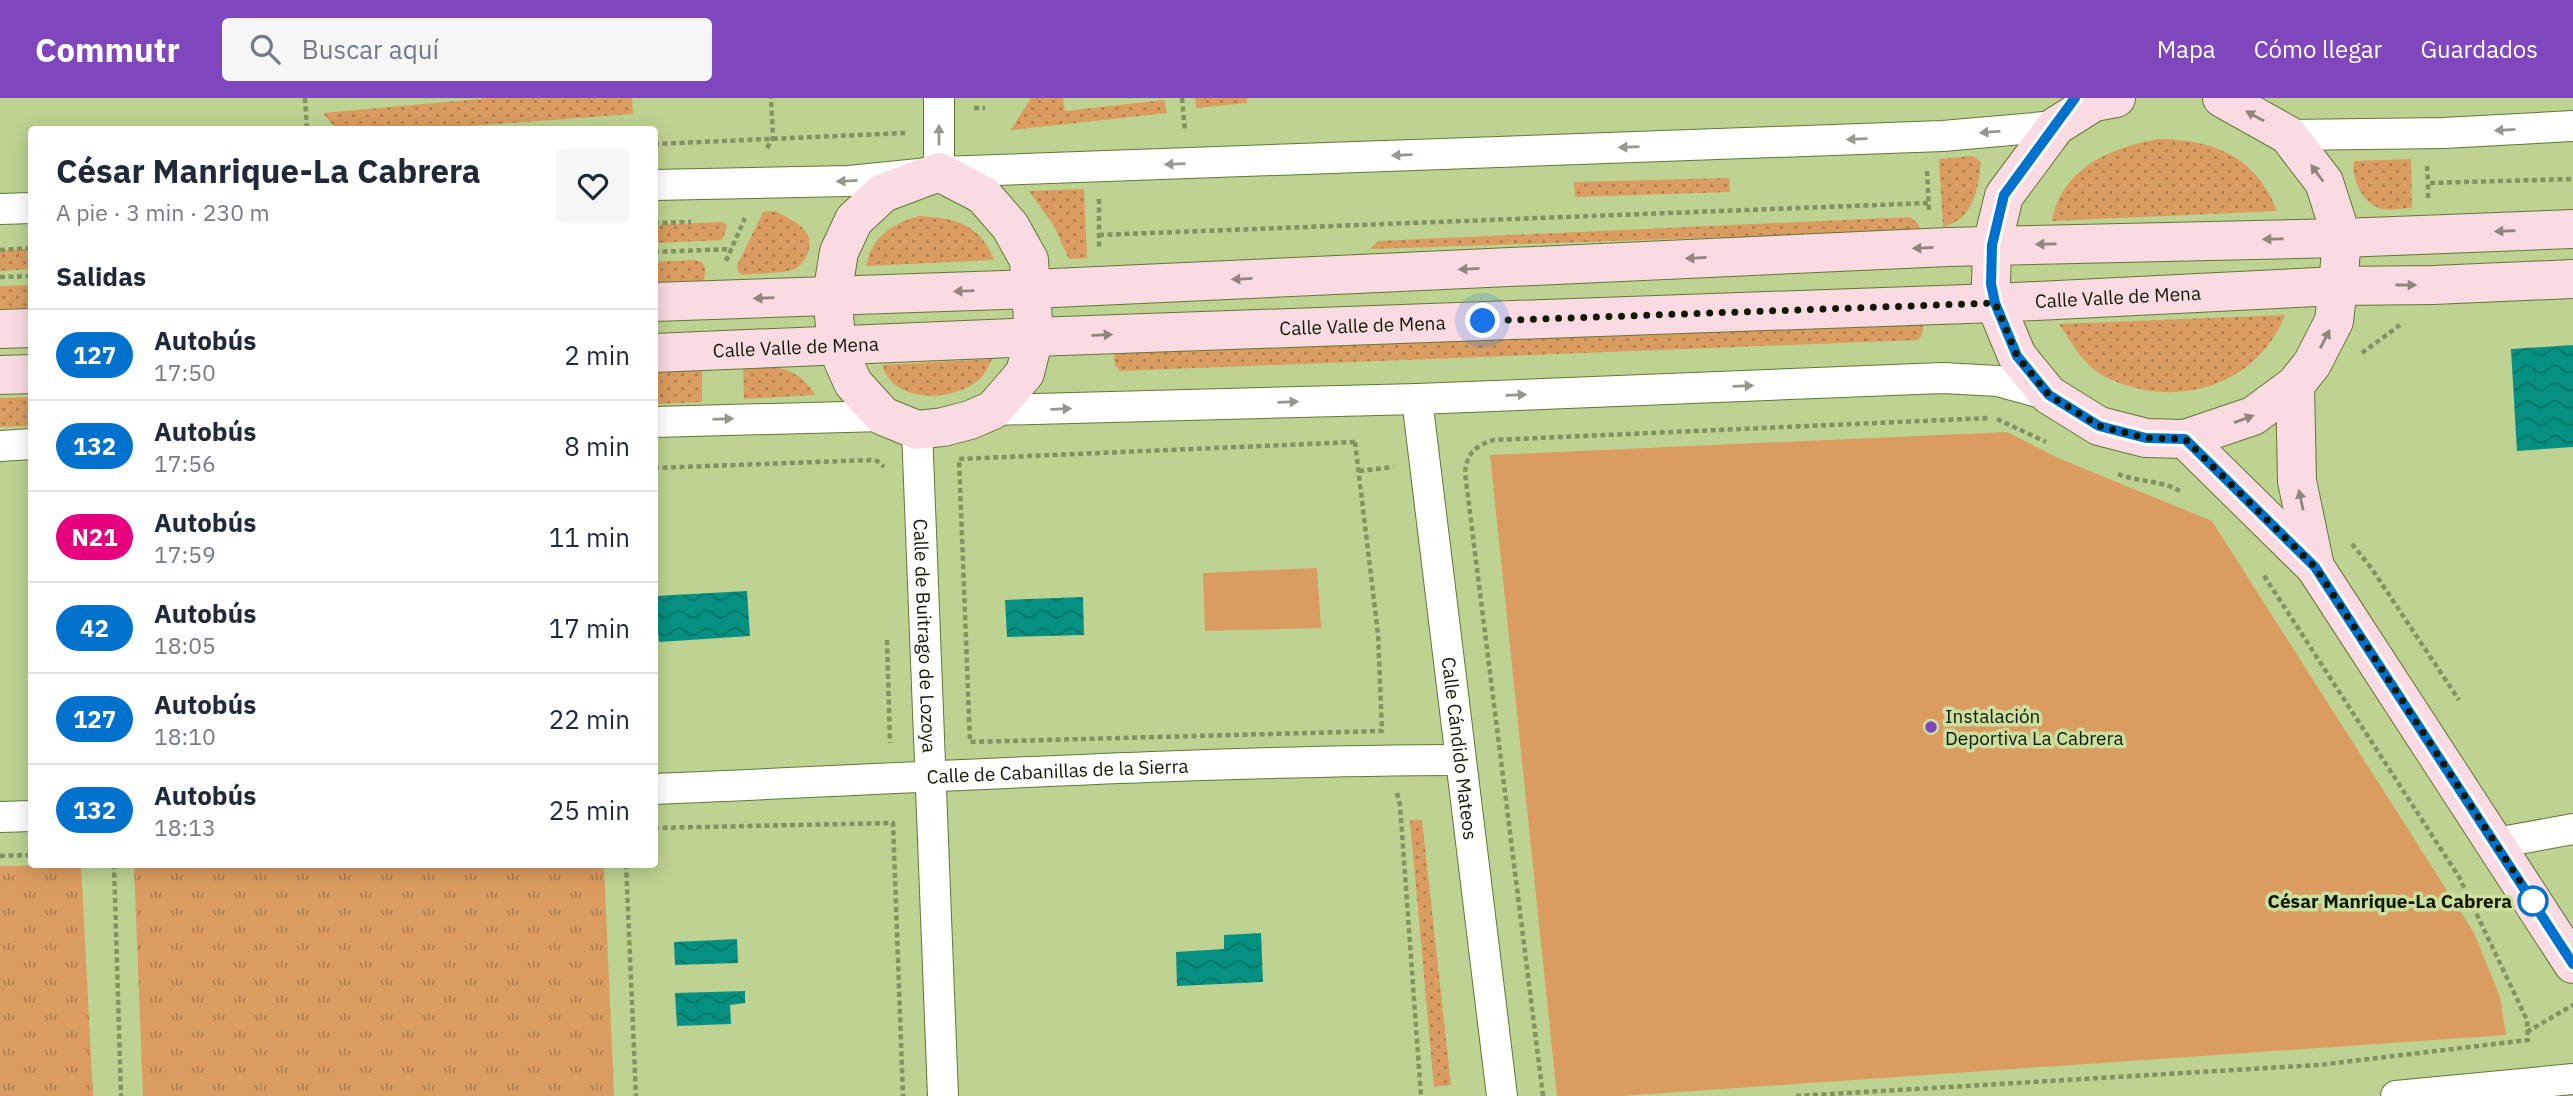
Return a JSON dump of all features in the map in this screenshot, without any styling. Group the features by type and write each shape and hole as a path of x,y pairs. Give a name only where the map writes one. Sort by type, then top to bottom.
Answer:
{"main road":[{"path":"2116,98 2065,112 2004,195 1992,245 1991,284 1995,303 2017,356 2049,395 2099,426 2146,438 2185,439 2253,416 2295,385 2312,364 2334,321 2338,286 2342,238 2324,182 2288,135 2222,98"},
{"path":"939,172 983,195 1010,226 1029,260 1032,289 1034,337 1025,373 993,410 970,420 943,428 900,423 853,383 838,347 832,295 839,252 854,220 883,193 939,172"},
{"path":"658,302 1032,289 1992,245 2342,238 2573,229"},
{"name":"Calle Valle de Mena","path":"658,353 2573,279"},
{"path":"0,329 28,328"},
{"path":"0,375 28,374"},
{"path":"2295,385 2297,481 2315,567"},
{"path":"2185,439 2315,567 2573,964"}],"street":[{"path":"939,98 939,172"},
{"path":"658,185 849,181 939,172 1934,136 2065,112"},
{"path":"2288,135 2443,133 2573,126"},
{"path":"0,209 28,208"},
{"path":"993,410 1418,399 1942,378 1998,381 2049,395"},
{"name":"Calle Cándido Mateos","path":"1418,399 1502,1096"},
{"path":"658,422 900,423"},
{"name":"Calle de Buitrago de Lozoya","path":"900,423 929,776 943,1096"},
{"path":"0,446 28,444"},
{"name":"Calle de Cabanillas de la Sierra","path":"658,789 929,776 1389,760 1460,760"},
{"path":"0,817 28,816"},
{"path":"2496,843 2573,829"},
{"path":"2396,1096 2573,1079"}],"path":[{"path":"305,98 307,126"},
{"path":"771,98 773,138"},
{"path":"1182,98 1186,138"},
{"path":"658,144 906,133"},
{"path":"1099,235 1928,203"},
{"path":"0,250 28,248"},
{"path":"658,252 732,249"},
{"path":"0,277 28,276"},
{"path":"2358,356 2405,323"},
{"path":"1544,1096 1465,473 1467,459 1479,445 1493,440 1994,418 2052,444"},
{"path":"1355,442 1378,634 1382,731 970,742 959,459 1355,442"},
{"path":"658,467 871,460 877,461 885,471"},
{"path":"2110,470 2130,479 2167,484 2190,496"},
{"path":"2350,542 2372,569 2459,700"},
{"path":"1796,1096 2319,1065 2528,1040 2527,1020 2459,877 2262,572"},
{"path":"887,638 890,753"},
{"path":"1400,804 1422,1096"},
{"path":"658,828 893,823 903,1096"},
{"path":"0,856 28,855"},
{"path":"114,868 121,1096"},
{"path":"626,868 636,1096"},
{"path":"2527,1032 2573,1006"},
{"path":"1929,1089 1931,1096"}],"green space":[{"path":"490,98 632,98 633,114 469,126 334,126 323,113"},
{"path":"1031,98 1063,98 1065,111 1164,100 1167,113 1011,130"},
{"path":"1195,98 1247,98 1247,103 1196,108"},
{"path":"2159,139 2198,143 2231,155 2245,164 2257,177 2277,211 2052,221 2066,187 2091,163 2123,148"},
{"path":"1973,156 1981,162 1972,202 1962,217 1943,227 1939,159"},
{"path":"2411,159 2412,208 2383,209 2364,197 2354,175 2354,161"},
{"path":"1729,178 1730,192 1575,197 1574,182"},
{"path":"1084,189 1087,258 1069,259 1054,226 1029,191"},
{"path":"775,211 793,221 807,234 807,255 797,268 792,270 742,275 737,266 763,212"},
{"path":"919,216 965,225 981,238 994,260 866,266 878,239 892,227"},
{"path":"1910,217 1919,225 1920,231 1370,249 1378,241"},
{"path":"721,222 726,224 727,228 722,240 658,243 658,225"},
{"path":"28,249 28,269 0,271 0,250"},
{"path":"658,262 702,262 705,268 704,284 658,286"},
{"path":"28,285 28,311 0,312 0,286"},
{"path":"2285,315 2275,336 2245,368 2207,387 2163,392 2140,389 2105,377 2082,358 2059,324"},
{"path":"1919,321 1923,326 1918,340 1120,371 1115,365 1114,353"},
{"path":"992,359 986,372 976,382 965,389 938,395 923,395 898,386 888,377 882,365"},
{"path":"776,367 799,377 815,395 744,399 743,369"},
{"path":"702,370 702,402 658,404 658,372"},
{"path":"28,397 28,426 0,427 0,398"},
{"name":"Instalación Deportiva La Cabrera","path":"2007,432 2058,458 2212,521 2474,933 2500,997 2506,1035 1621,1096 1557,1096 1490,455"},
{"path":"1317,568 1321,628 1205,631 1203,573"},
{"path":"1410,820 1422,820 1451,1085 1434,1087"},
{"path":"0,866 81,868 93,1096 0,1096"},
{"path":"134,868 604,868 614,1096 143,1096"}],"water":[{"path":"2573,345 2573,447 2517,451 2511,349"},
{"path":"747,591 750,636 659,642 658,596"},
{"path":"1083,597 1084,635 1007,637 1005,600"},
{"path":"1261,933 1263,982 1177,986 1176,952 1224,949 1224,935"},
{"path":"737,939 738,963 675,965 674,942"},
{"path":"745,991 745,1003 730,1005 731,1024 677,1026 675,993"}],"bus line":[{"name":"127","path":"2075,98 2004,195 1992,245 1991,284 1995,303 2017,356 2049,395 2099,426 2146,438 2185,439 2315,567 2573,964"}],"place":[{"name":"Instalación Deportiva La Cabrera","path":"1931,727"},
{"name":"César Manrique-La Cabrera","path":"2533,901"}],"route":[{"path":"1483,321 1995,303 2017,356 2049,395 2099,426 2146,438 2185,439 2315,567 2533,901"}]}
